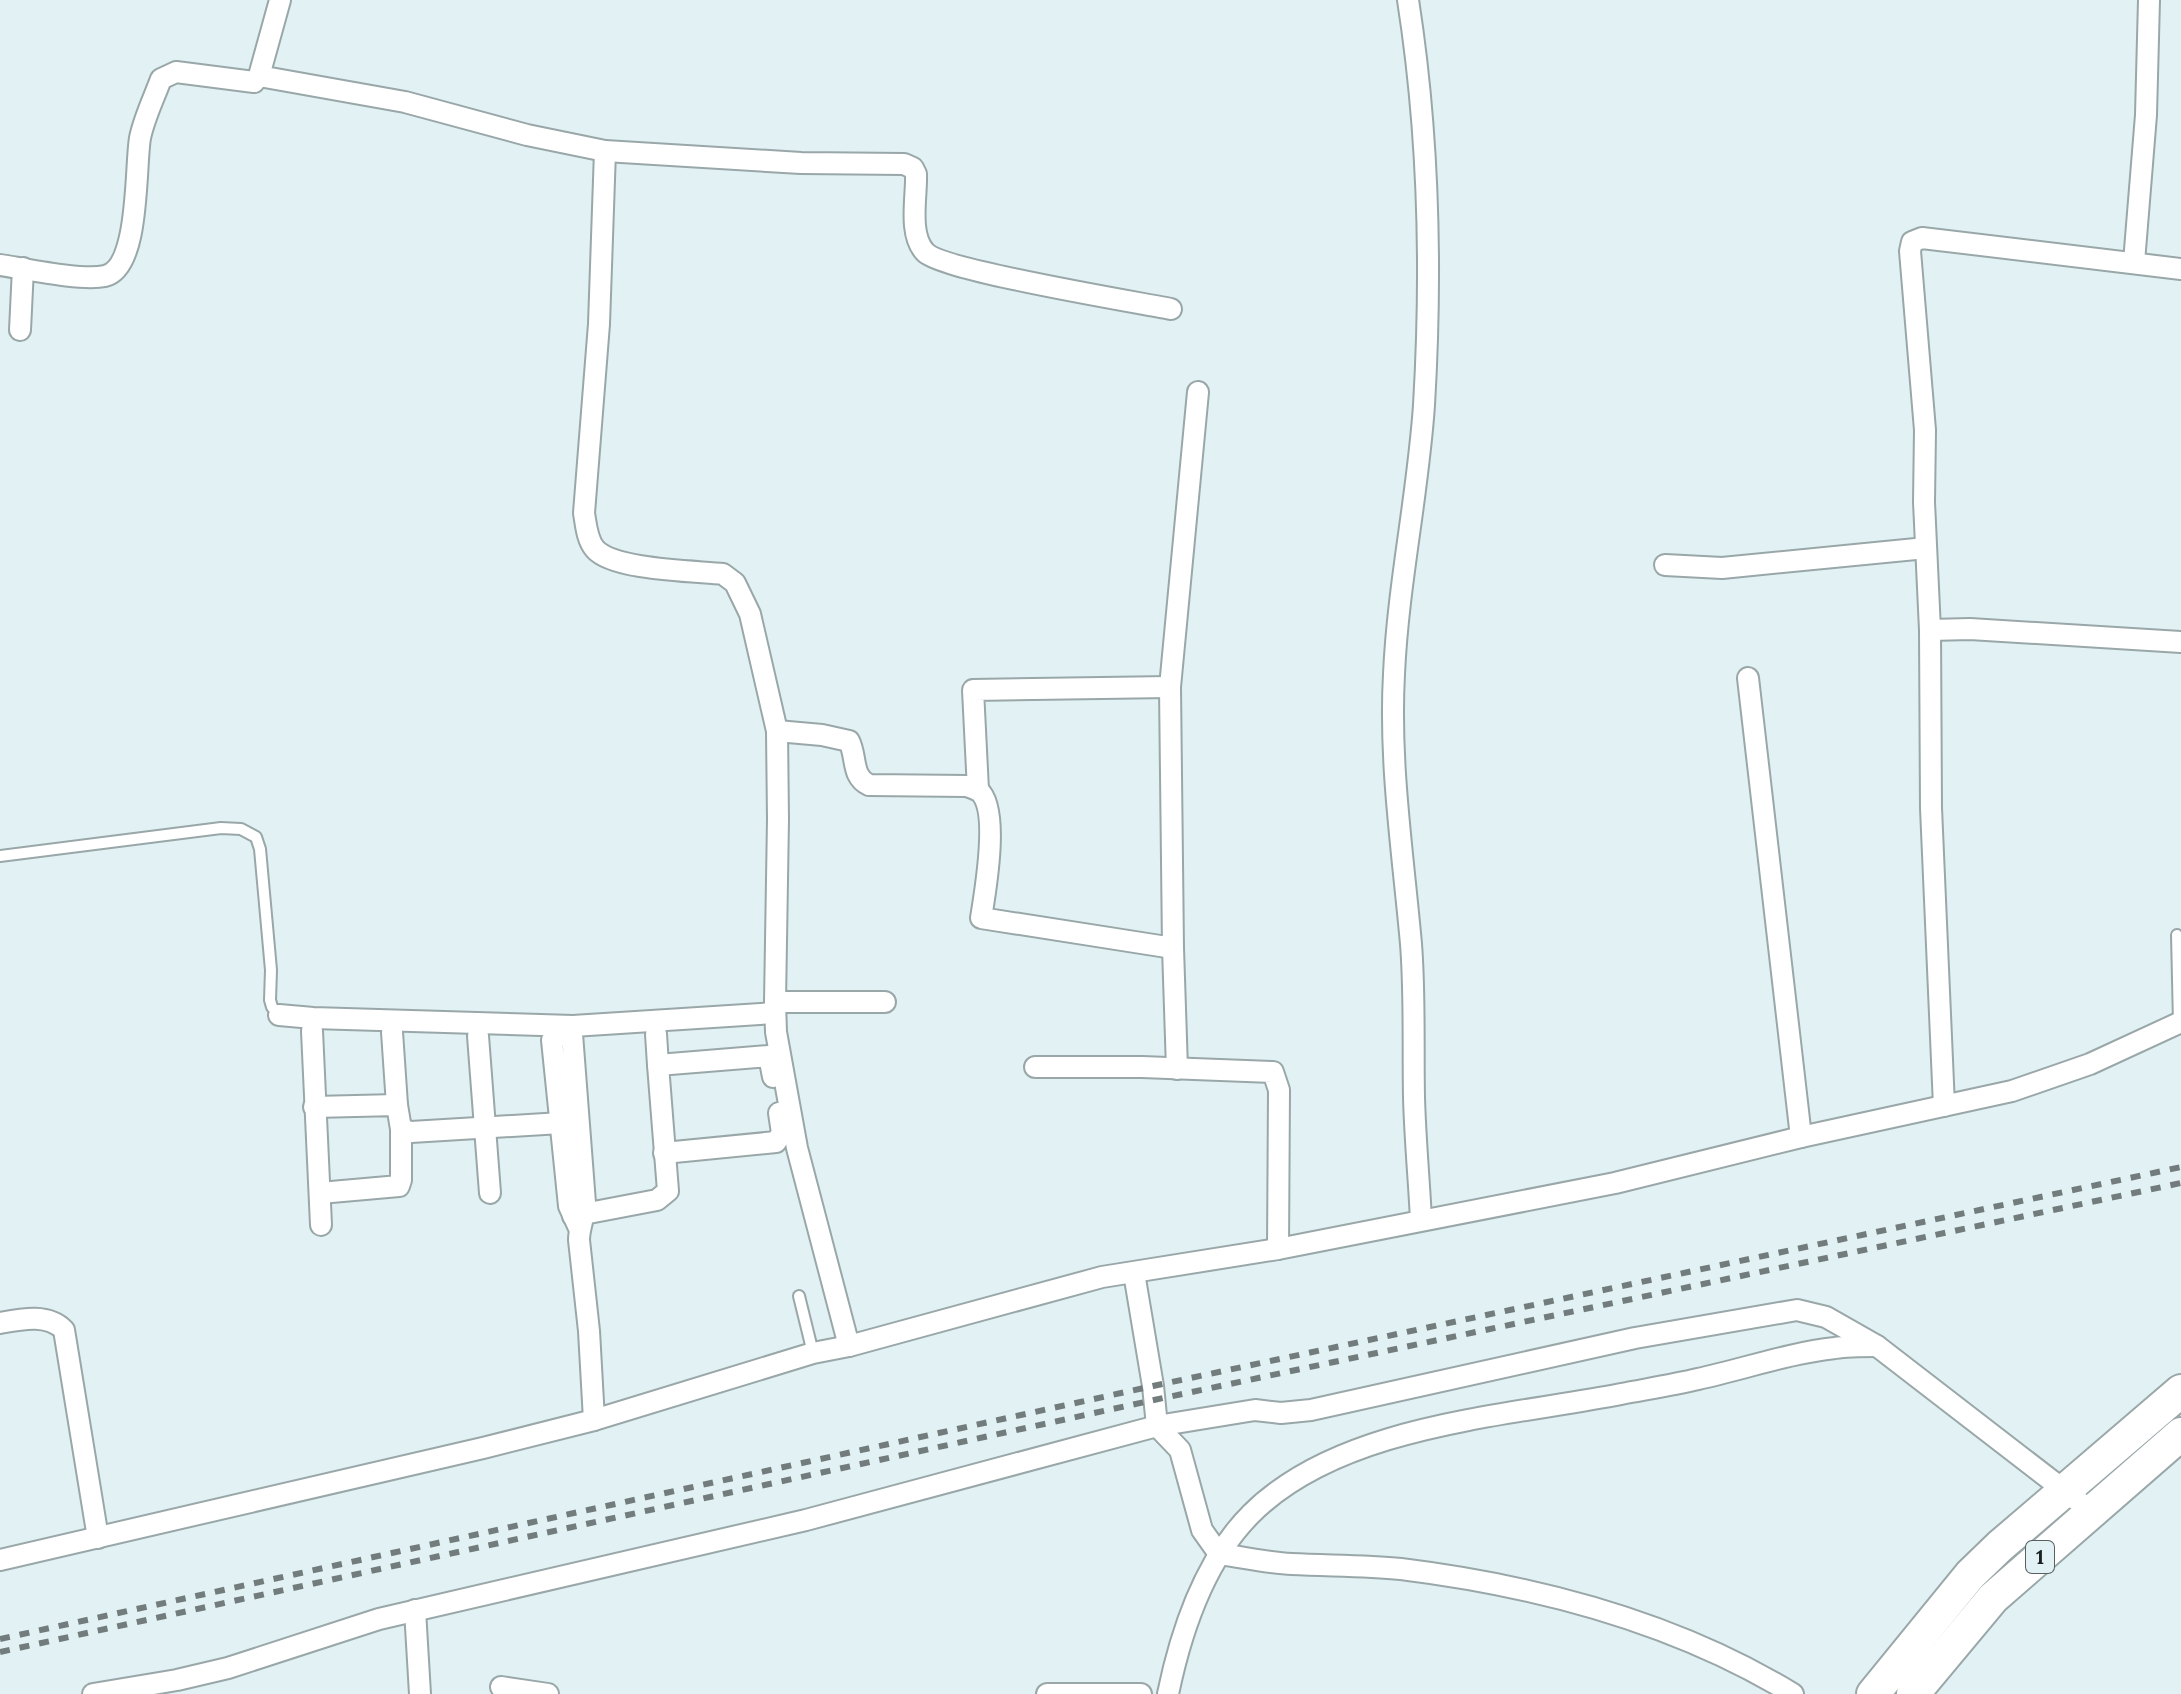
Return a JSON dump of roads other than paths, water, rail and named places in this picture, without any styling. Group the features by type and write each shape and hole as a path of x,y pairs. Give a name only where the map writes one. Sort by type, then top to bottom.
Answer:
{"highway":[{"name":"1","path":"1873,1694 1970,1575 2181,1391"},
{"path":"2131,1433 2169,1444"},
{"name":"1","path":"1913,1694 1993,1598 2169,1444"}],"street":[{"path":"0,265 86,277 114,272 130,246 140,136 161,79 176,72 254,82 259,76 280,0"},
{"path":"1408,0 1419,70 1426,162 1426,323 1424,406 1393,675 1401,843 1415,1015 1414,1098 1421,1220"},
{"path":"2134,262 2146,115 2149,0"},
{"path":"259,76 405,102 527,135 605,151 801,163 904,164 913,168 916,174 917,240 926,254 965,268 1171,309"},
{"path":"605,151 599,324 584,513 587,534 593,547 606,558 624,564 723,574 735,583 744,596 750,614 777,731 775,1007 797,1148 849,1346"},
{"path":"1944,1106 1931,808 1925,430 1911,274 1912,242 1922,238 2181,269"},
{"path":"20,330 23,268"},
{"path":"1177,1069 1170,687 1198,392"},
{"path":"1665,565 1722,568 1926,548"},
{"path":"1930,630 1970,629 2181,642"},
{"path":"1748,678 1801,1137"},
{"path":"978,790 973,690 1170,687"},
{"path":"777,731 849,741 854,752 857,776 869,785 967,786 978,790 989,819 990,849 981,918 1173,948"},
{"path":"279,1015 339,1020 573,1026 775,1007 885,1002"},
{"path":"0,1560 594,1420 813,1353 1102,1277 1278,1249 1615,1183 1801,1137 2012,1091 2090,1064 2180,1022"},
{"path":"312,1031 321,1225"},
{"path":"320,1193 399,1186 401,1129 392,1032"},
{"path":"579,1219 657,1200 669,1186 656,1034"},
{"path":"478,1036 490,1193"},
{"path":"658,1065 769,1056 782,1133 776,1142 664,1153"},
{"path":"1035,1067 1273,1072 1279,1090 1278,1249"},
{"path":"314,1107 397,1105"},
{"path":"401,1129 411,1132 568,1120 589,1331 594,1420"},
{"path":"1134,1273 1157,1426 1180,1450 1202,1530 1219,1554 1290,1564 1353,1564 1401,1569 1573,1600 1713,1651 1793,1694"},
{"path":"93,1694 228,1668 379,1619 806,1520 1157,1426 1255,1410 1281,1413 1311,1410 1635,1338 1797,1310 1826,1317 1877,1346 2091,1511"},
{"path":"0,1323 51,1320 64,1330 98,1538"},
{"path":"1168,1694 1190,1617 1219,1554 1251,1514 1290,1483 1332,1461 1446,1424 1698,1379 1835,1348 1877,1346"},
{"path":"415,1610 420,1694"},
{"path":"501,1687 548,1694"},
{"path":"1047,1694 1141,1694"}],"lane":[{"path":"0,856 221,828 241,829 256,837 260,849 271,970 270,1000 279,1015"},
{"path":"2177,935 2180,1022"},
{"path":"799,1296 813,1353"}],"railway":[{"path":"0,1639 1153,1386 2181,1167"},
{"path":"0,1652 1154,1400 2181,1183"}]}
